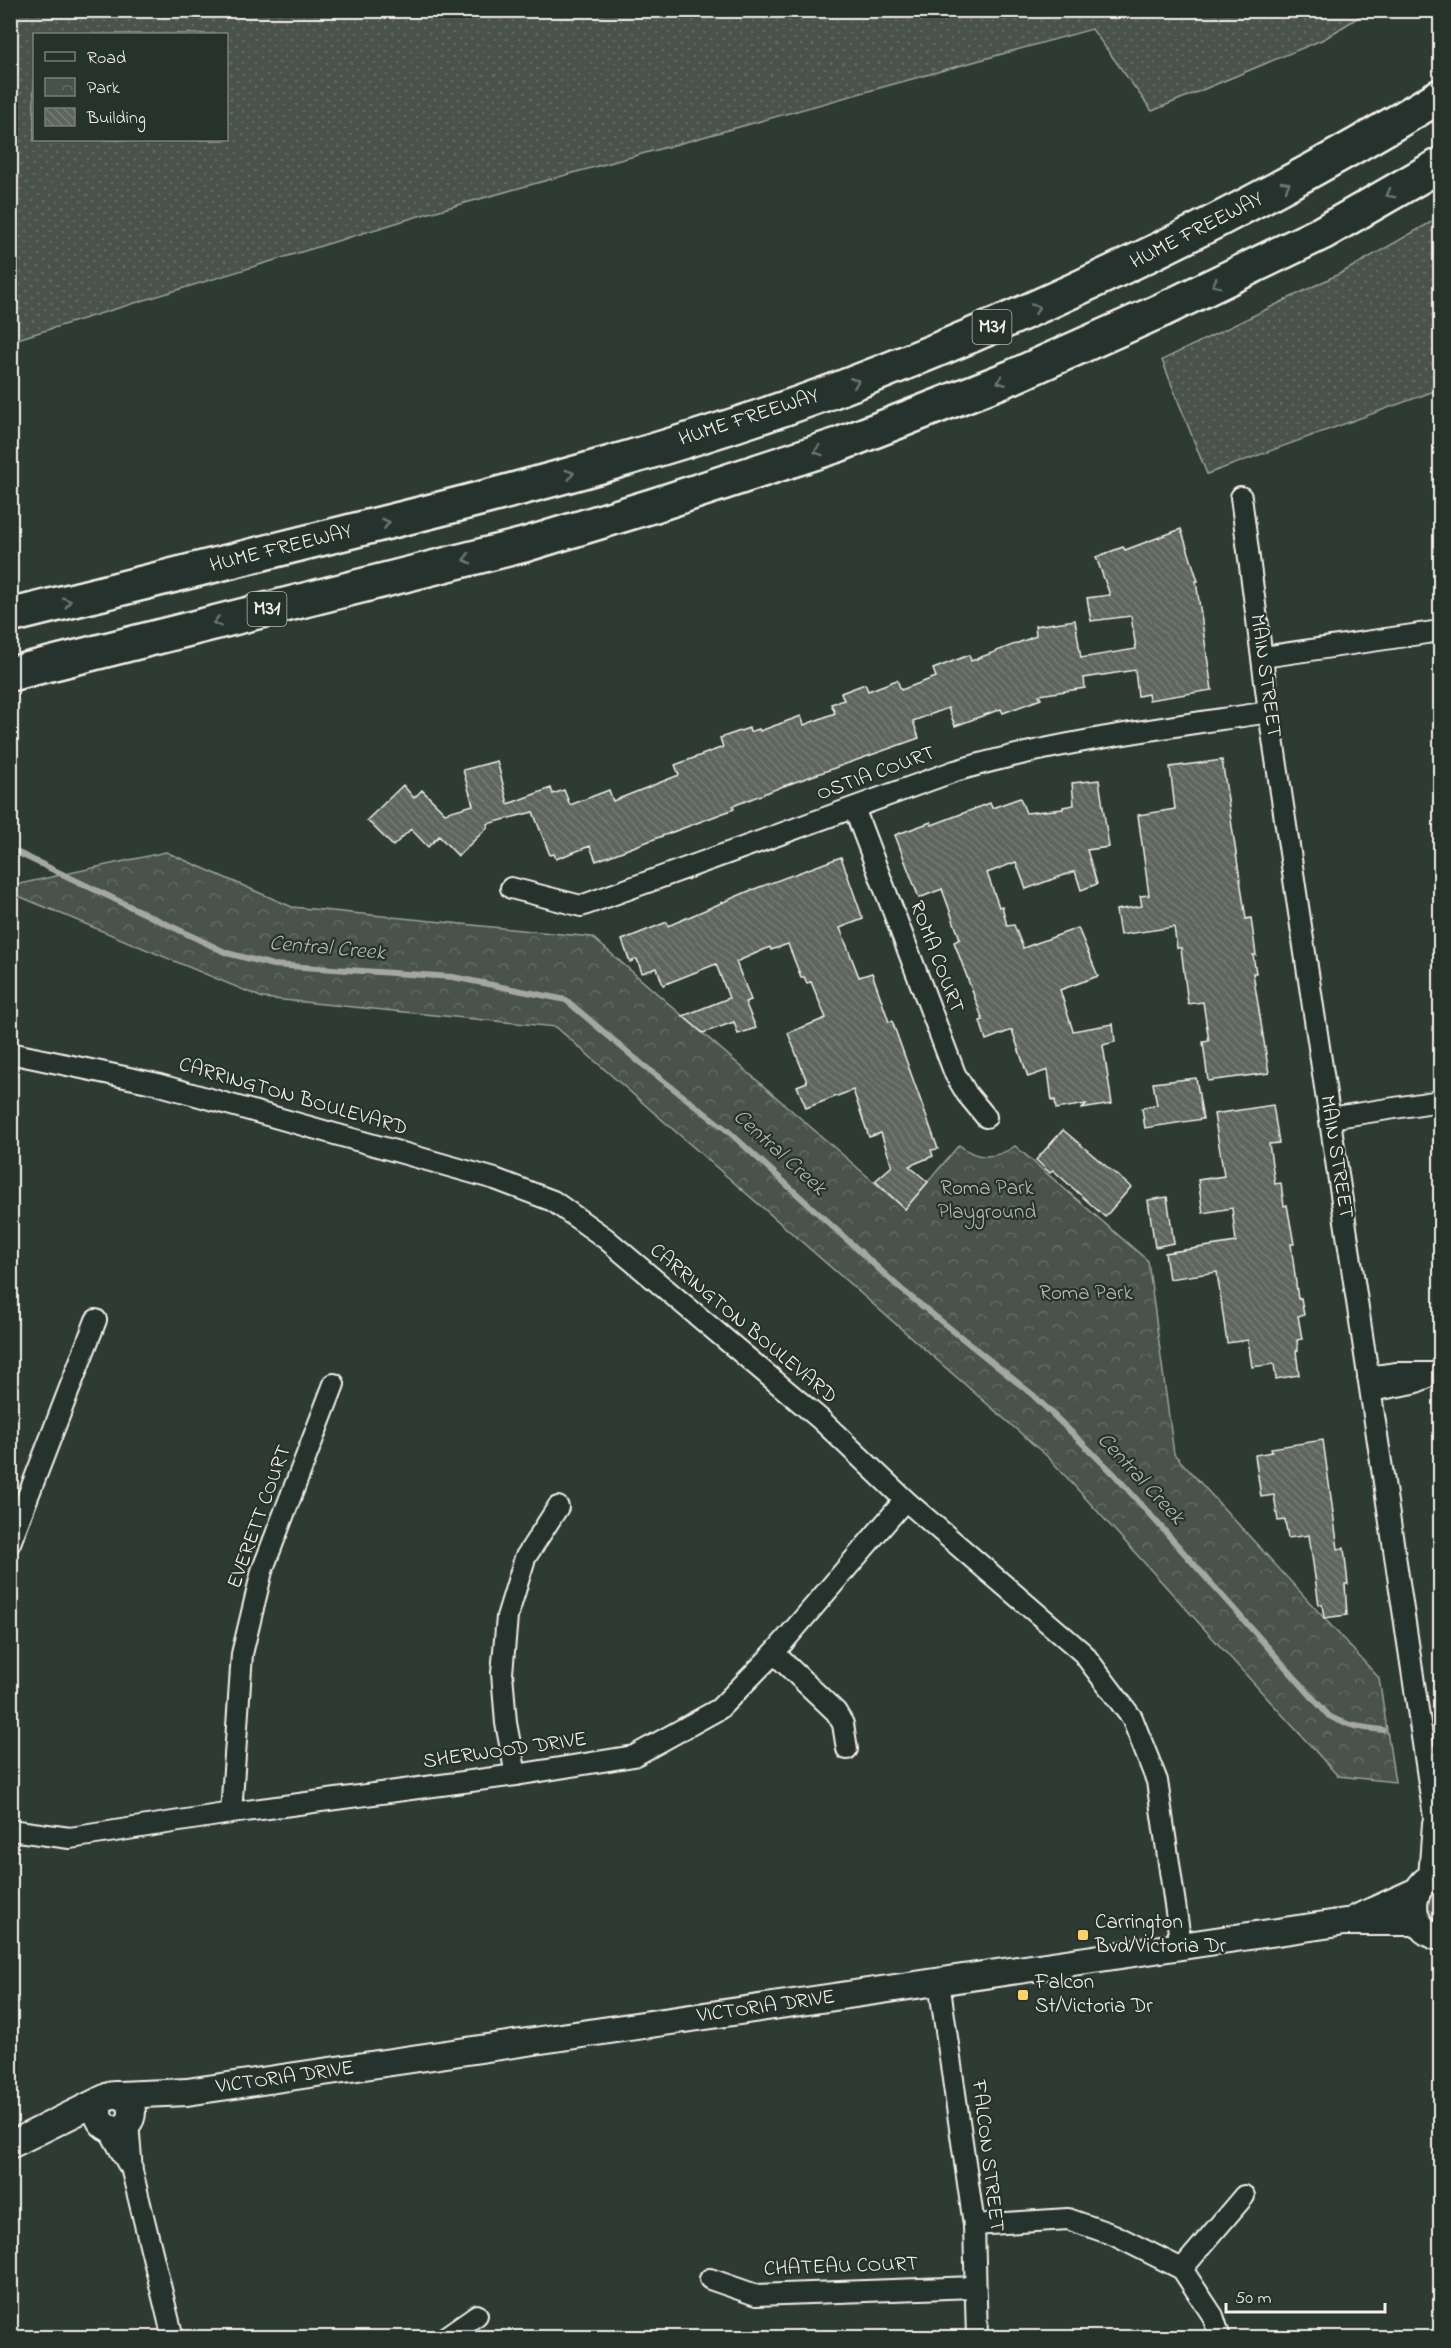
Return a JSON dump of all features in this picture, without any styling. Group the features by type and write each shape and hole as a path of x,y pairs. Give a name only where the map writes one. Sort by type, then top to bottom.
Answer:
{"highway":[{"name":"HUME FREEWAY","path":"10,616 514,491 689,439 830,392 975,335 1105,277 1245,208 1376,136 1440,96"},
{"name":"M31","path":"10,674 524,545 838,445 1012,377 1162,310 1322,232 1440,165"}],"street":[{"name":"MAIN STREET","path":"1241,497 1269,712 1434,1817 1440,1837"},
{"path":"1263,657 1440,631"},
{"name":"OSTIA COURT","path":"511,888 581,906 955,771 1007,756 1073,742 1269,712"},
{"name":"ROMA COURT","path":"854,808 955,1074 986,1118"},
{"name":"CARRINGTON BOULEVARD","path":"10,1053 153,1083 495,1179 553,1201 605,1238 819,1419 905,1500 1083,1653 1132,1718 1157,1781 1180,1946"},
{"path":"1330,1118 1440,1101"},
{"path":"10,1543 96,1320"},
{"path":"1369,1384 1414,1383 1437,1374"},
{"name":"EVERETT COURT","path":"231,1813 235,1735 244,1644 262,1571 334,1384"},
{"name":"SHERWOOD DRIVE","path":"10,1830 70,1838 231,1813 516,1775 634,1756 719,1709 774,1653 905,1500"},
{"path":"516,1775 506,1723 502,1672 507,1617 525,1558 558,1507"},
{"path":"774,1653 836,1712 843,1724 847,1749"},
{"name":"MAIN STREET","path":"1429,1881 1434,1817"},
{"path":"1429,1881 1414,1901 1414,1912 1434,1935"},
{"name":"VICTORIA DRIVE","path":"1345,1922 1429,1881"},
{"name":"VICTORIA DRIVE","path":"18,2141 111,2097 187,2092 1345,1922 1434,1935"},
{"name":"FALCON STREET","path":"939,1982 974,2225 977,2337"},
{"name":"VICTORIA DRIVE","path":"18,2141 118,2124 187,2092"},
{"path":"111,2097 99,2104 98,2116 118,2124 132,2171 173,2337"},
{"path":"1182,2269 1244,2196"},
{"path":"974,2225 1068,2220 1114,2235 1182,2269 1213,2316 1220,2337"},
{"name":"CHATEAU COURT","path":"710,2279 756,2295 975,2287"},
{"path":"444,2337 477,2315"}],"green space":[{"path":"11,10 1368,10 1324,39 1152,111 1092,29 422,215 11,341"},
{"path":"1440,217 1440,389 1207,474 1162,360 1345,271"},
{"path":"166,852 292,907 592,937 905,1209 959,1145 973,1153 987,1156 1001,1153 1015,1146 1148,1261 1174,1454 1379,1678 1395,1782 1338,1776 1049,1458 556,1027 263,998 11,893 10,886"},
{"path":"1440,1888 1440,1924 1431,1916 1428,1906 1431,1896"}],"building":[{"path":"1181,529 1198,581 1196,581 1212,690 1149,700 1148,694 1138,696 1135,670 1084,678 1085,688 1039,695 1041,699 1003,713 1001,709 955,726 948,708 913,721 919,738 781,787 733,806 734,809 596,861 590,846 556,859 554,854 550,855 533,812 487,824 488,827 458,856 439,836 428,847 411,829 393,846 367,820 403,785 414,798 422,790 445,813 473,805 463,770 497,761 508,804 551,788 553,794 564,790 570,805 609,790 613,801 679,775 675,765 723,747 720,738 749,728 750,732 759,729 760,731 801,716 804,725 835,713 831,704 844,700 841,693 865,684 868,691 897,680 901,690 936,677 933,669 969,655 971,661 1036,636 1035,626 1075,620 1081,658 1136,649 1131,616 1091,621 1087,598 1110,595 1096,557 1123,547 1125,550"},
{"path":"1222,760 1246,919 1251,918 1256,955 1253,955 1256,973 1253,973 1269,1073 1208,1081 1203,1042 1209,1041 1203,1002 1188,1004 1181,948 1177,948 1174,927 1120,935 1116,910 1142,906 1140,896 1149,895 1138,815 1175,809 1170,767"},
{"path":"1099,780 1109,847 1087,850 1097,884 1081,890 1075,871 1026,889 1016,862 987,873 999,907 1002,906 1007,926 1014,925 1023,948 1078,928 1098,976 1060,990 1073,1031 1113,1024 1115,1042 1103,1045 1112,1104 1082,1109 1086,1104 1056,1109 1055,1100 1052,1101 1048,1070 1028,1077 1012,1030 986,1040 980,1021 983,1020 954,942 960,939 942,889 919,898 895,835 931,822 932,825 990,803 992,808 1020,798 1026,813 1063,809 1063,807 1074,805 1072,783"},
{"path":"841,857 863,919 840,928 859,977 872,973 889,1022 892,1021 938,1149 931,1150 933,1156 909,1166 928,1182 905,1209 875,1181 892,1166 881,1133 869,1137 853,1090 806,1108 797,1086 807,1082 788,1033 826,1018 811,982 807,983 804,977 801,977 788,944 771,950 770,947 736,962 751,1000 745,1002 756,1028 738,1034 734,1022 703,1033 683,1016 729,998 716,964 663,985 657,968 642,973 637,959 630,962 622,940 667,922 668,926 749,891"},
{"path":"1196,1078 1203,1119 1145,1128 1142,1108 1157,1105 1153,1083"},
{"path":"1273,1105 1279,1143 1269,1144 1275,1184 1281,1183 1284,1206 1287,1205 1294,1244 1291,1244 1298,1299 1301,1298 1304,1315 1298,1316 1302,1339 1297,1340 1298,1350 1296,1351 1299,1375 1276,1379 1274,1364 1252,1367 1248,1340 1227,1343 1217,1272 1169,1279 1165,1253 1236,1242 1232,1208 1203,1213 1198,1180 1224,1176 1214,1114"},
{"path":"1063,1130 1131,1187 1105,1217 1053,1170 1050,1173 1036,1160"},
{"path":"1167,1197 1174,1243 1155,1247 1148,1200"},
{"path":"1323,1440 1338,1549 1344,1548 1348,1584 1345,1584 1347,1615 1324,1618 1322,1604 1319,1605 1309,1535 1288,1538 1285,1520 1278,1521 1274,1495 1261,1497 1255,1455 1272,1452 1271,1448"}],"waterway":[{"name":"Central Creek","path":"10,849 227,953 273,965 453,977 566,1000 638,1061 728,1131 901,1289 1033,1395 1114,1474 1329,1716 1355,1726 1383,1730"}],"place":[{"name":"Carrington Bvd/Victoria Dr","path":"1083,1935"},
{"name":"Falcon St/Victoria Dr","path":"1023,1995"}],"park label":[{"name":"Roma Park Playground","path":"987,1201"},
{"name":"Roma Park","path":"1086,1294"}]}
